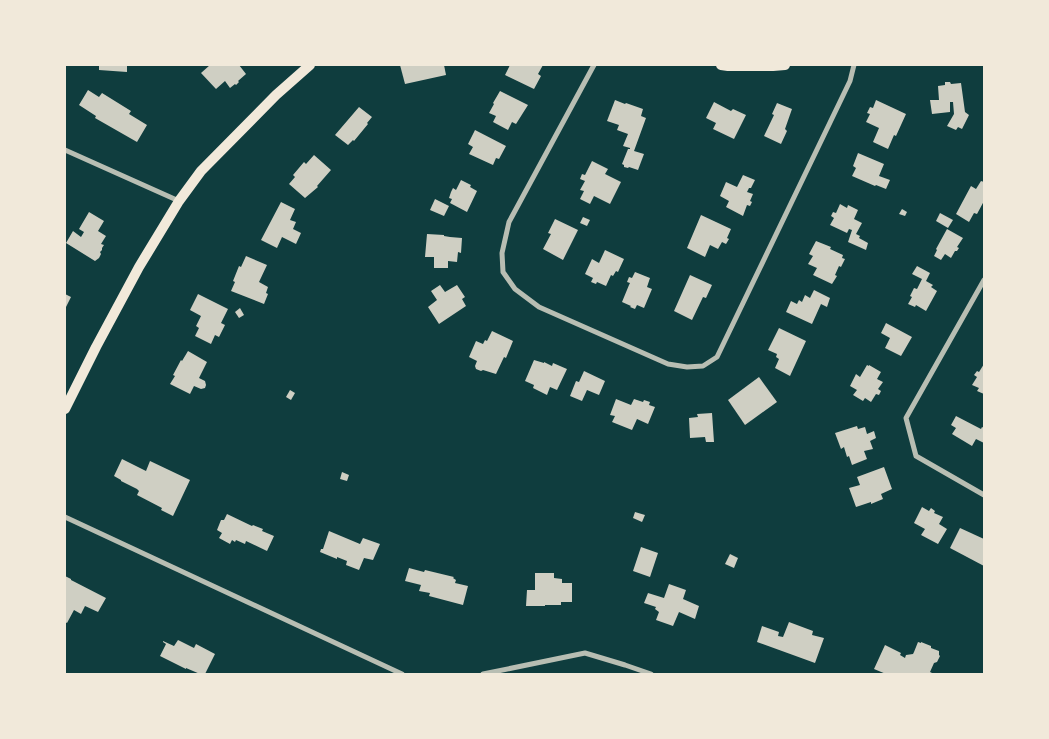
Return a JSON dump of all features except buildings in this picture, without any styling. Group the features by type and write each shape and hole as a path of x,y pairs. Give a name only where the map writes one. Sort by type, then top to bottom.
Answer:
{"main road":[{"path":"65,409 139,267 179,201 201,170 276,95 310,65"},
{"path":"721,65 785,65"}],"street":[{"path":"594,65 509,222 502,252 503,272 515,289 539,307 668,364 687,367 703,366 718,357 850,81 854,65"},
{"path":"65,150 179,201"},
{"path":"984,280 906,418 916,456 984,495"},
{"path":"65,517 402,674"},
{"path":"483,674 585,653 651,674"}]}
